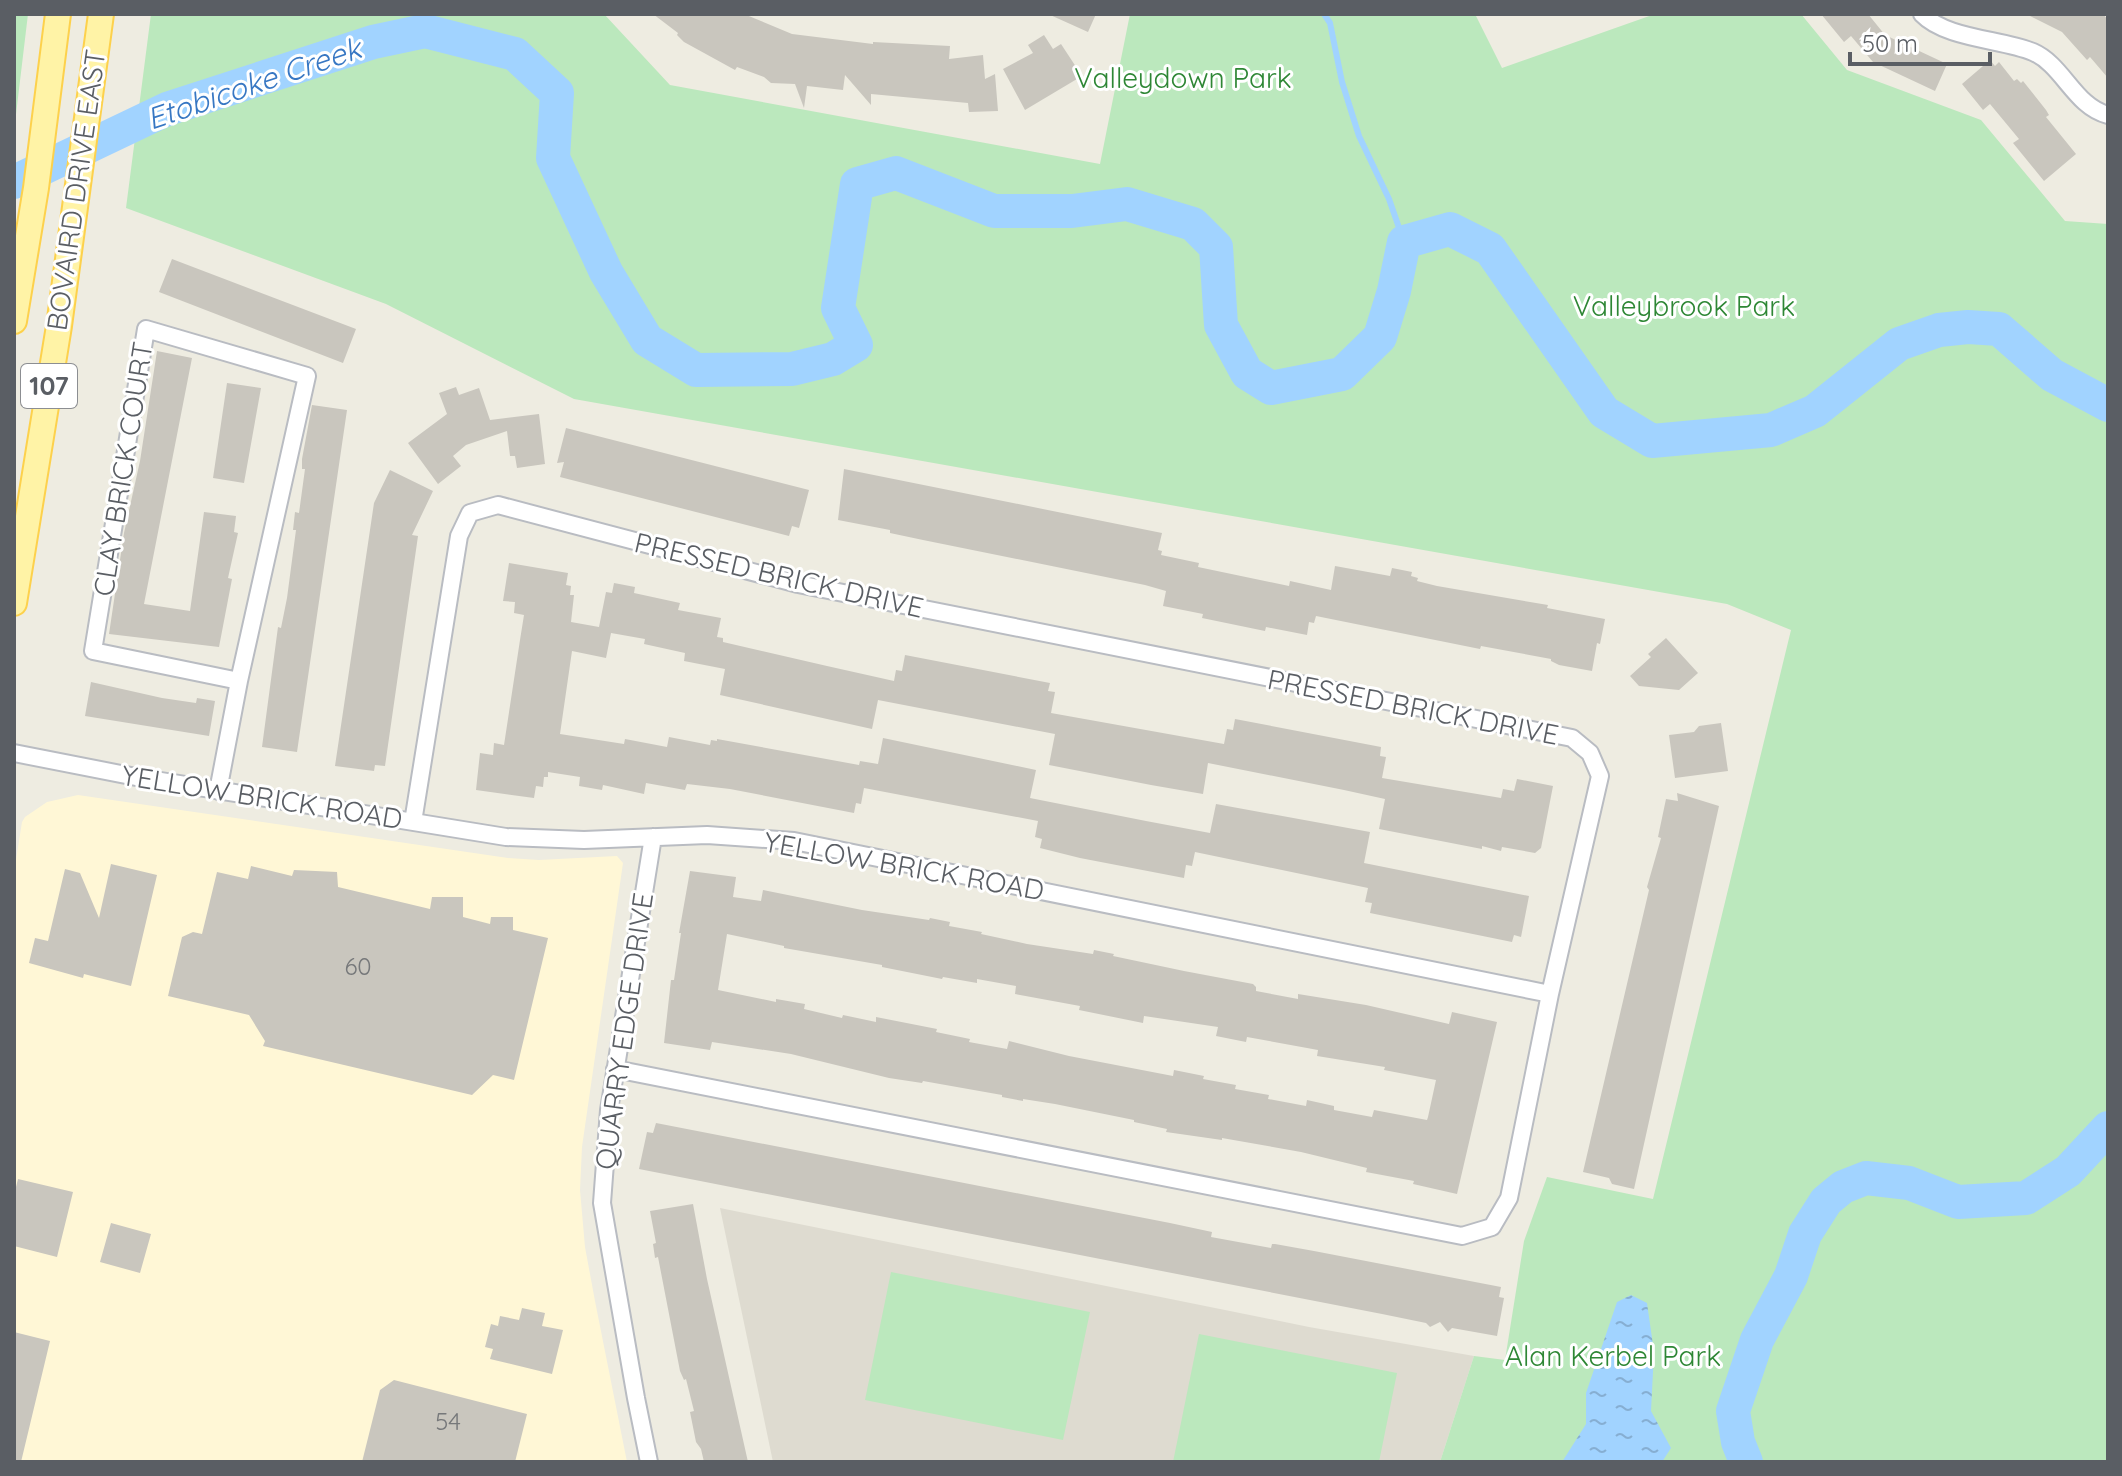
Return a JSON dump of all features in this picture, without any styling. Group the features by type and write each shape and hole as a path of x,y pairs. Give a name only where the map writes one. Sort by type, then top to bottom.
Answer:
{"main road":[{"name":"BOVAIRD DRIVE EAST","path":"14,321 36,188 58,14"},
{"name":"BOVAIRD DRIVE EAST","path":"14,603 81,169 87,103 101,14"}],"street":[{"path":"1922,14 1947,28 2035,53 2088,105 2108,115"},
{"name":"CLAY BRICK COURT","path":"218,791 239,681 307,376 146,329 93,651 239,681"},
{"name":"PRESSED BRICK DRIVE","path":"413,822 459,536 470,513 498,505 798,584 1572,738 1590,753 1600,776 1550,994 1509,1198 1492,1227 1462,1236 615,1069"},
{"name":"YELLOW BRICK ROAD","path":"14,753 218,791 506,837 584,840 707,835 794,841 1550,994"},
{"name":"QUARRY EDGE DRIVE","path":"649,1462 602,1203 604,1155 615,1069 653,837"}],"shaded area":[{"path":"78,795 508,858 539,860 617,856 623,863 582,1147 580,1190 585,1247 627,1462 14,1462 14,872 25,817 47,802"},
{"path":"720,1208 1309,1327 1474,1356 1440,1462 773,1462"}],"green space":[{"path":"14,14 28,14 14,131"},
{"name":"Valleybrook Park","path":"151,14 604,14 670,85 1100,164 1130,14 1475,14 1502,68 1655,14 1801,14 1847,70 1981,120 2065,221 2108,224 2108,1462 1440,1462 1474,1356 1505,1360 1524,1241 1547,1177 1653,1199 1791,630 1727,604 574,399 386,304 126,208"},
{"path":"891,1272 1090,1312 1063,1440 865,1400"},
{"path":"1199,1334 1397,1373 1379,1462 1173,1462"}],"water":[{"path":"1631,1295 1647,1303 1654,1352 1651,1411 1671,1448 1662,1462 1562,1462 1586,1424 1586,1393 1617,1302"}],"building":[{"path":"653,14 744,14 792,34 873,44 950,46 949,59 983,55 985,79 995,74 998,111 969,112 968,103 871,94 871,105 845,75 843,90 807,86 804,108 795,84 771,83 764,77 737,67 735,70 684,42 678,33"},
{"path":"1048,14 1096,14 1088,32"},
{"path":"1821,14 1868,14 1885,35 1947,64 1935,91 1873,62 1851,36 1844,42"},
{"path":"2026,14 2103,14 2108,20 2108,78 2062,32"},
{"path":"1044,35 1053,49 1061,44 1082,76 1025,110 1003,69 1033,53 1028,45"},
{"path":"1990,60 1995,66 1999,62 2014,81 2023,81 2046,110 2049,115 2046,117 2076,154 2044,181 2013,143 2019,139 1990,104 1983,110 1962,84"},
{"path":"172,259 356,329 343,363 159,292"},
{"path":"157,351 192,358 144,604 190,611 204,512 236,516 234,532 238,533 228,578 232,579 219,647 109,634"},
{"path":"227,383 261,388 244,483 213,478"},
{"path":"456,387 459,395 479,388 490,420 539,414 545,464 517,468 515,456 510,456 507,431 466,445 453,456 461,466 438,484 408,443 447,414 439,393"},
{"path":"312,405 347,410 297,752 262,747 278,627 281,628 287,598 296,530 293,530 295,512 299,513 305,469 302,469 302,459"},
{"path":"566,428 809,490 799,528 792,526 789,536 560,477 564,462 557,463"},
{"path":"844,469 1162,533 1158,550 1162,551 1161,555 1199,563 1198,567 1289,586 1290,581 1331,590 1335,566 1390,576 1392,568 1412,572 1411,576 1418,578 1417,581 1437,586 1548,605 1547,608 1605,619 1600,644 1597,643 1592,671 1559,665 1551,659 1481,646 1480,649 1316,616 1314,623 1309,622 1307,635 1266,627 1265,631 1202,618 1203,614 1163,606 1166,591 1145,585 838,520"},
{"path":"390,470 433,491 412,535 418,536 385,766 375,765 374,771 335,766 374,503"},
{"path":"509,563 568,573 566,585 571,586 570,595 574,595 571,622 599,627 606,592 612,593 614,583 635,587 634,593 680,603 678,610 721,618 717,637 723,638 723,642 894,681 896,670 902,671 905,655 1050,683 1048,691 1055,692 1051,713 1224,744 1227,729 1233,730 1235,719 1381,747 1380,756 1386,757 1382,778 1501,798 1503,789 1514,791 1517,779 1553,786 1541,848 1535,853 1502,847 1501,851 1482,846 1482,849 1379,829 1385,799 1344,790 1208,763 1203,794 1151,785 1049,765 1055,734 878,700 872,729 720,695 725,669 684,661 685,653 644,644 645,639 611,633 606,658 572,651 560,734 624,744 625,739 667,747 669,737 710,745 711,740 717,739 859,765 860,761 878,764 883,738 1036,770 1030,798 1146,821 1210,833 1216,804 1370,832 1364,863 1529,896 1521,937 1514,935 1512,942 1370,913 1372,903 1365,902 1368,888 1195,852 1192,866 1186,865 1184,878 1080,858 1040,848 1042,839 1035,837 1038,821 864,788 861,804 856,803 854,813 730,789 687,784 685,790 646,783 644,794 603,785 602,790 579,786 580,777 548,772 543,787 536,786 534,798 476,790 480,753 493,755 494,743 504,745 524,615 514,613 515,602 503,601"},
{"path":"1666,638 1698,673 1679,690 1639,686 1630,676"},
{"path":"91,682 162,698 196,703 197,698 215,701 209,736 85,716"},
{"path":"1721,723 1728,771 1675,778 1669,735 1694,732 1699,726"},
{"path":"1677,793 1719,806 1634,1189 1612,1184 1609,1178 1583,1172 1649,890 1647,887 1661,838 1658,837 1666,799 1678,801"},
{"path":"111,864 157,875 131,986 84,974 83,978 29,963 35,938 48,941 65,869 80,873 99,918"},
{"path":"251,866 292,876 294,870 337,872 338,887 430,909 432,897 463,897 463,917 490,924 491,917 513,917 513,930 548,938 514,1080 493,1075 472,1095 263,1046 265,1041 249,1015 168,996 182,937 193,932 202,934 217,872 248,879"},
{"path":"690,871 736,877 733,897 761,901 763,890 862,910 950,922 949,926 1027,944 1114,954 1253,984 1256,991 1298,999 1298,994 1366,1005 1449,1024 1452,1012 1497,1022 1457,1194 1413,1184 1414,1181 1366,1172 1367,1168 1301,1152 1166,1132 1167,1129 1134,1120 1055,1104 889,1078 791,1054 712,1042 710,1050 664,1043","holes":["727,934 942,979 977,983 977,979 1016,986 1015,994 1080,1006 1079,1010 1143,1023 1144,1016 1218,1027 1216,1036 1246,1042 1247,1037 1318,1050 1317,1056 1385,1067 1384,1070 1436,1080 1428,1117 1427,1120 1374,1110 1372,1117 1334,1110 1334,1106 1307,1100 1306,1106 1268,1099 1269,1095 1235,1089 1236,1085 1174,1070 1173,1076 1009,1041 1007,1049 969,1042 970,1039 936,1032 937,1029 876,1017 876,1022 843,1015 842,1018 804,1009 805,1004 776,999 776,1002 718,990"]},
{"path":"656,1123 1170,1223 1212,1232 1211,1237 1271,1248 1275,1244 1501,1287 1499,1297 1504,1298 1497,1336 1452,1328 1448,1332 1440,1322 1430,1327 1426,1323 1382,1314 639,1169 647,1132 653,1133"},
{"path":"18,1179 73,1192 57,1257 14,1246 14,1195"},
{"path":"693,1204 748,1462 704,1462 696,1442 690,1412 694,1411 686,1379 680,1371 658,1257 655,1258 653,1244 656,1243 650,1211"},
{"path":"111,1223 151,1234 140,1273 100,1262"},
{"path":"522,1308 545,1313 542,1326 563,1330 552,1374 490,1359 493,1349 485,1347 491,1324 498,1326 500,1316 519,1320"},
{"path":"14,1332 50,1341 21,1462 14,1462"},
{"path":"394,1380 527,1414 515,1462 362,1462 380,1390"}],"waterway":[{"path":"1324,14 1330,23 1342,82 1359,136 1389,199 1404,242"},
{"name":"Etobicoke Creek","path":"14,182 167,109 373,42 425,31 515,54 557,93 553,158 606,272 647,340 696,370 792,369 833,359 856,345 838,308 857,184 896,173 994,211 1072,211 1127,204 1193,224 1216,247 1221,325 1247,373 1271,388 1342,374 1380,337 1404,242 1450,229 1490,249 1604,412 1652,441 1771,430 1815,411 1899,344 1939,330 1968,327 1999,329 2052,375 2108,405"},
{"name":"Etobicoke Creek","path":"1746,1462 1738,1442 1733,1411 1757,1340 1791,1276 1805,1234 1826,1201 1843,1187 1866,1178 1909,1183 1958,1202 2026,1198 2068,1171 2108,1128"}],"park label":[{"name":"Valleydown Park","path":"1183,78"},
{"name":"Alan Kerbel Park","path":"1613,1356"}]}
